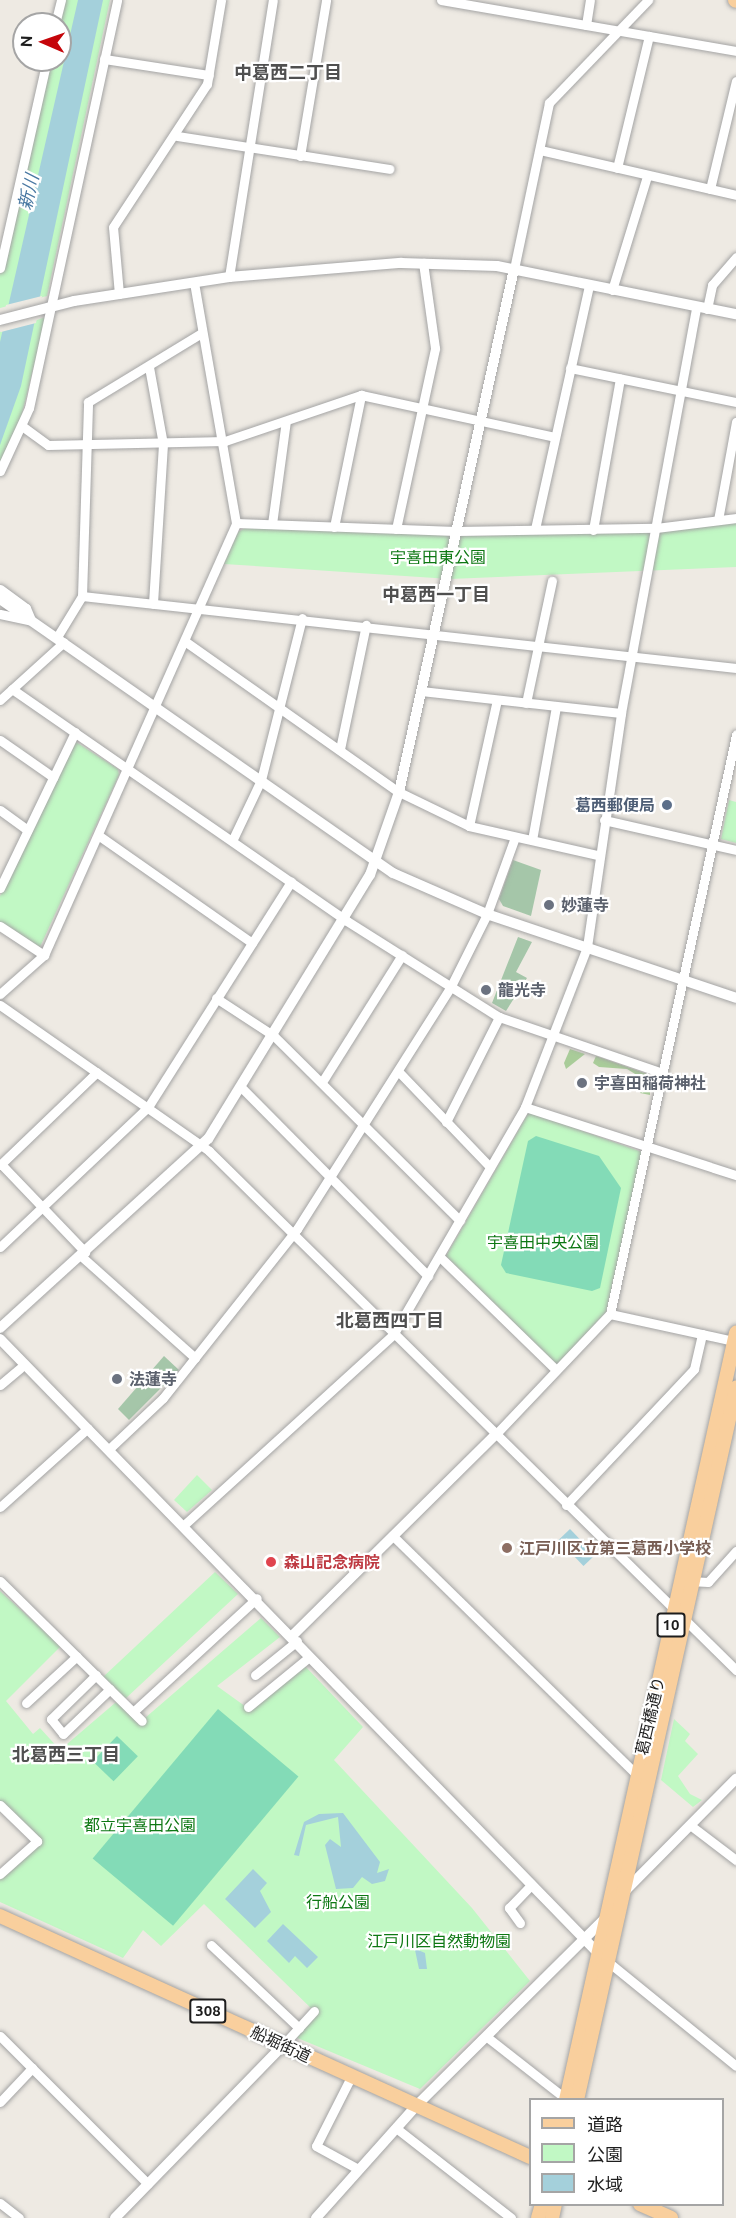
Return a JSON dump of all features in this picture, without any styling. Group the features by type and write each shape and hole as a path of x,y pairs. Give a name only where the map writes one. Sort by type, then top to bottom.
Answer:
{"main road":[{"name":"葛西橋通り","path":"566,2098 621,1895 684,1621 687,1581 735,1337"},
{"name":"葛西橋通り","path":"577,2098 603,1958 606,1918 637,1775 675,1608 687,1581 736,1388"},
{"name":"船堀街道","path":"0,1916 529,2156"},
{"path":"642,2206 671,2218"}],"street":[{"path":"0,471 22,426 117,0"},
{"path":"119,294 114,227 177,136 209,75 221,0"},
{"path":"228,277 273,0"},
{"path":"300,156 326,0"},
{"path":"441,0 736,51"},
{"path":"505,11 507,0"},
{"path":"586,25 591,0"},
{"path":"0,1328 202,1146 346,921 376,861 399,792 549,103 623,32 648,0"},
{"path":"617,168 649,36"},
{"path":"104,59 209,75"},
{"path":"0,266 44,72"},
{"path":"710,189 736,81"},
{"path":"177,136 389,169"},
{"path":"540,150 736,195"},
{"path":"612,290 647,176"},
{"path":"184,1524 393,1335 525,1107 550,1034 588,947 598,855 621,713 680,391 702,308 712,285 736,257"},
{"path":"0,320 119,294 195,284 228,277 423,263 514,269 736,314"},
{"path":"396,529 435,348 423,263"},
{"path":"0,994 44,955 186,642 236,523 225,441 200,334 195,284"},
{"path":"535,529 588,285"},
{"path":"0,700 61,639 82,596 88,402 200,334"},
{"path":"149,367 163,444 153,604"},
{"path":"570,368 736,402"},
{"path":"593,530 620,378"},
{"path":"22,426 48,445 225,441 361,395 555,437"},
{"path":"334,527 361,395"},
{"path":"272,524 286,422"},
{"path":"718,520 736,422"},
{"path":"236,523 456,531 593,530 656,528 736,518"},
{"path":"525,703 552,581"},
{"path":"0,589 26,608 31,620"},
{"path":"82,596 366,625 736,668"},
{"path":"0,599 156,704 376,861 433,893 487,914 736,998"},
{"path":"0,614 31,620"},
{"path":"232,841 261,780 277,706 302,618"},
{"path":"340,749 366,625"},
{"path":"186,642 399,792 469,826 598,855"},
{"path":"12,689 346,921 499,1017 663,1073"},
{"path":"422,691 621,713"},
{"path":"469,826 497,700"},
{"path":"532,840 556,707"},
{"path":"0,888 75,732"},
{"path":"255,1675 295,1638 495,1435 610,1314 736,735"},
{"path":"0,740 53,777"},
{"path":"0,810 28,830"},
{"path":"604,820 736,850"},
{"path":"98,835 252,943"},
{"path":"109,1449 163,1398 293,1234 331,1177 451,986 487,914 515,837"},
{"path":"1,1244 148,1107 291,882"},
{"path":"0,926 44,955"},
{"path":"322,1082 402,955"},
{"path":"216,998 274,1036 460,1221"},
{"path":"0,1005 202,1146 736,1670"},
{"path":"446,1122 499,1017"},
{"path":"398,1071 490,1167"},
{"path":"97,1072 1,1165 43,1207 83,1254 195,1358"},
{"path":"241,1087 428,1276"},
{"path":"525,1107 646,1150 736,1175"},
{"path":"440,1257 556,1370"},
{"path":"610,1314 702,1334 735,1337"},
{"path":"566,1505 694,1369 702,1334"},
{"path":"0,1339 257,1598 309,1656 584,1940 736,2066"},
{"path":"0,1385 20,1368"},
{"path":"0,1507 88,1428"},
{"path":"393,1536 637,1775"},
{"path":"687,1581 708,1581 736,1551"},
{"path":"0,1581 142,1721"},
{"path":"133,1712 257,1598"},
{"path":"26,1703 77,1656"},
{"path":"248,1707 309,1656"},
{"path":"96,1676 51,1719 63,1734 110,1689"},
{"path":"316,2218 416,2106 606,1918 621,1895 736,1779"},
{"path":"0,1805 37,1841 0,1874"},
{"path":"690,1825 736,1860"},
{"path":"520,1923 509,1908 531,1885"},
{"path":"212,1945 299,2028"},
{"path":"115,2218 314,2010"},
{"path":"0,2036 148,2184"},
{"path":"487,2037 565,2098"},
{"path":"0,2102 32,2068"},
{"path":"351,2077 316,2146 358,2169"},
{"path":"396,2128 511,2218"},
{"path":"0,2203 19,2218"}],"green space":[{"path":"64,0 110,0 47,296 0,308 0,275 46,72 72,72 72,12 61,12"},
{"path":"46,317 19,426 0,463 0,332"},
{"name":"宇喜田東公園","path":"736,523 736,567 450,579 224,564 238,532 247,527 462,536 653,532"},
{"path":"76,742 118,769 119,775 40,947 0,922 0,896"},
{"path":"729,800 736,802 736,843 721,839"},
{"path":"513,860 541,870 531,916 503,906 499,899"},
{"path":"518,937 532,942 516,972 527,978 506,1011 492,1003"},
{"path":"570,1049 585,1054 566,1069 564,1063"},
{"path":"596,1056 650,1075 650,1095 640,1093 645,1080 627,1069 599,1067 593,1063"},
{"name":"宇喜田中央公園","path":"529,1112 642,1152 606,1312 557,1365 446,1256"},
{"path":"536,1136 599,1156 621,1188 600,1288 592,1291 506,1273 501,1265 528,1141"},
{"path":"164,1356 179,1370 129,1420 118,1409"},
{"path":"197,1475 212,1490 187,1512 174,1500"},
{"path":"215,1572 238,1594 125,1699 145,1718 261,1618 280,1637 217,1686 249,1709 303,1664 363,1727 334,1760 472,1908 530,1981 420,2089 295,2037 316,2013 204,1904 161,1946 143,1930 123,1958 0,1902 0,1877 39,1841 0,1801 0,1591 61,1646 6,1701 33,1734 40,1728 60,1750 122,1697 103,1677"},
{"name":"都立宇喜田公園","path":"218,1709 298,1776 173,1926 93,1858"},
{"path":"674,1719 690,1734 685,1741 698,1754 678,1776 690,1794 702,1800 693,1807 661,1780"},
{"path":"117,1736 138,1756 114,1781 93,1761"}],"water":[{"path":"78,0 103,0 21,386 0,445 0,342 62,72 72,72 72,26"},
{"path":"570,1529 595,1555 583,1566 558,1540"},
{"path":"343,1813 380,1862 377,1873 389,1869 385,1881 372,1884 362,1877 353,1888 336,1889 325,1845 330,1839 341,1847 338,1817 306,1825 299,1856 294,1855 304,1822 319,1814"},
{"path":"253,1869 267,1883 260,1891 271,1912 255,1928 225,1899"},
{"path":"283,1924 318,1957 307,1968 295,1956 289,1963 267,1941"},
{"path":"400,1942 425,1953 427,1969 419,1969 415,1950 397,1947"}],"pier":[{"path":"42,296 36,323 1,332 6,305"}],"place":[{"name":"葛西郵便局","path":"667,805"},
{"name":"妙蓮寺","path":"549,905"},
{"name":"龍光寺","path":"486,990"},
{"name":"宇喜田稲荷神社","path":"582,1083"},
{"name":"法蓮寺","path":"117,1379"},
{"name":"江戸川区立第三葛西小学校","path":"507,1548"},
{"name":"森山記念病院","path":"271,1562"}],"district":[{"name":"中葛西二丁目","path":"288,72"},
{"name":"中葛西一丁目","path":"436,594"},
{"name":"北葛西四丁目","path":"390,1320"},
{"name":"北葛西三丁目","path":"66,1754"}],"water label":[{"name":"新川","path":"28,192"}],"park label":[{"name":"行船公園","path":"338,1902"},
{"name":"江戸川区自然動物園","path":"439,1941"}]}
